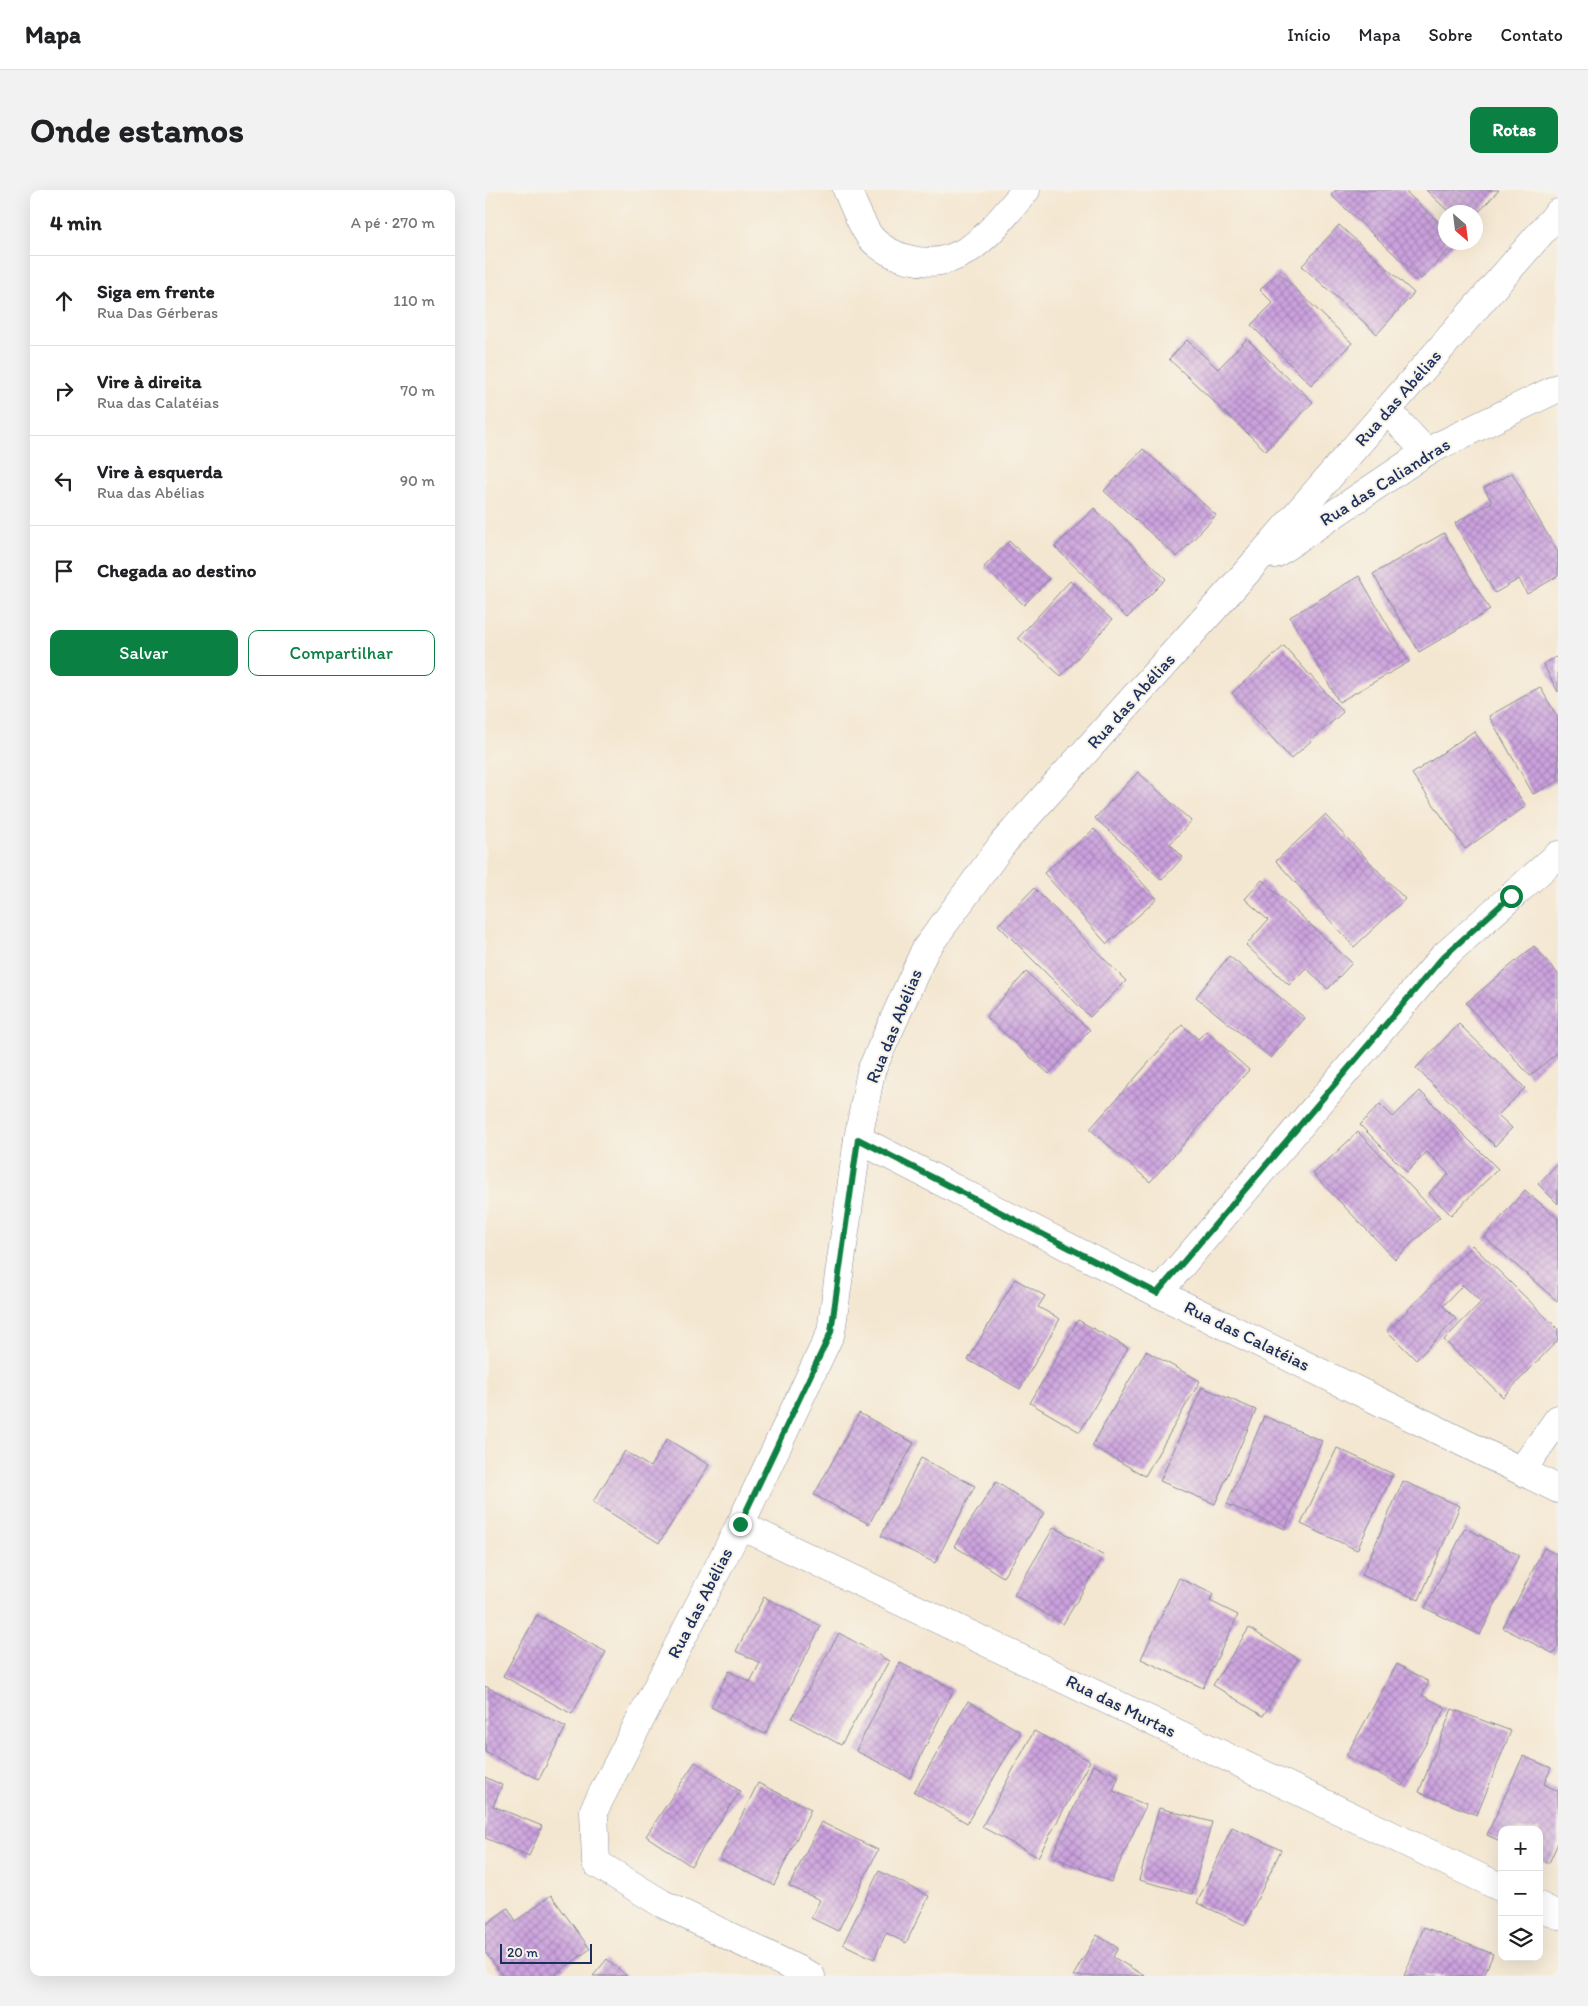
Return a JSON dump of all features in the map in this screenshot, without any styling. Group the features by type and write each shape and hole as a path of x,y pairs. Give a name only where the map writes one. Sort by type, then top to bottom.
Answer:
{"street":[{"path":"847,190 871,238 885,249 900,257 934,262 966,252 980,242 1026,190"},
{"name":"Rua das Abélias","path":"811,1976 661,1903 596,1863 594,1810 740,1524 831,1332 858,1139 871,1071 925,950 1004,842 1245,574 1558,213"},
{"name":"Rua das Caliandras","path":"1245,574 1426,452 1558,388"},
{"path":"1387,410 1426,452"},
{"path":"1157,1293 1443,957 1558,855"},
{"name":"Rua das Calatéias","path":"858,1139 1157,1293 1558,1489"},
{"path":"1521,1470 1558,1419"},
{"name":"Rua das Murtas","path":"740,1524 1498,1886"},
{"path":"1543,1908 1558,1915"}],"building":[{"path":"1336,190 1404,190 1438,222 1438,250 1448,250 1421,279 1331,195"},
{"path":"1426,190 1499,190 1483,207 1483,205 1442,205"},
{"path":"1339,225 1414,293 1377,334 1302,266"},
{"path":"1278,272 1352,343 1311,385 1251,325 1273,303 1260,290"},
{"path":"1247,339 1313,402 1266,451 1169,359 1187,340 1218,369"},
{"path":"1143,449 1216,515 1177,557 1104,491"},
{"path":"1512,473 1558,553 1558,576 1527,594 1519,579 1495,593 1455,523 1492,502 1484,488"},
{"path":"1094,508 1166,579 1127,618 1055,547"},
{"path":"1444,533 1490,610 1419,652 1373,574"},
{"path":"1009,541 1049,579 1024,605 984,567"},
{"path":"1359,576 1409,662 1339,702 1290,617"},
{"path":"1070,581 1112,620 1061,676 1018,638"},
{"path":"1284,646 1343,712 1291,759 1232,693"},
{"path":"1558,656 1558,692 1543,664"},
{"path":"1540,687 1558,718 1558,781 1533,794 1489,716"},
{"path":"1474,731 1526,806 1465,849 1412,774"},
{"path":"1138,772 1191,821 1170,844 1183,857 1162,880 1095,818"},
{"path":"1325,815 1405,899 1354,947 1276,861"},
{"path":"1094,829 1157,899 1107,944 1044,873"},
{"path":"1262,880 1352,963 1328,989 1306,968 1289,985 1246,945 1268,920 1245,899"},
{"path":"1034,888 1126,981 1090,1017 998,925"},
{"path":"1534,946 1558,974 1558,1052 1530,1076 1466,1003"},
{"path":"1229,956 1305,1018 1271,1058 1196,997"},
{"path":"1026,972 1090,1030 1049,1074 986,1017"},
{"path":"1459,1024 1525,1088 1498,1115 1512,1128 1495,1146 1416,1068"},
{"path":"1182,1025 1198,1039 1206,1031 1249,1070 1150,1182 1090,1129"},
{"path":"1420,1091 1498,1169 1451,1215 1429,1193 1449,1174 1427,1152 1407,1172 1360,1125 1380,1104 1393,1117"},
{"path":"1358,1132 1440,1217 1395,1259 1313,1174"},
{"path":"1558,1163 1558,1204 1538,1184"},
{"path":"1525,1190 1558,1219 1558,1302 1484,1237"},
{"path":"1472,1245 1558,1329 1558,1340 1503,1397 1444,1340 1481,1302 1463,1285 1443,1306 1456,1319 1416,1360 1387,1331"},
{"path":"1015,1279 1045,1296 1038,1307 1060,1319 1020,1389 968,1360"},
{"path":"1078,1320 1128,1348 1080,1432 1030,1403"},
{"path":"1146,1351 1200,1381 1145,1476 1092,1446"},
{"path":"1202,1387 1256,1410 1215,1504 1160,1481"},
{"path":"859,1413 914,1443 869,1524 814,1495"},
{"path":"1264,1416 1322,1441 1285,1529 1227,1504"},
{"path":"667,1439 709,1465 659,1543 593,1502 625,1451 650,1467"},
{"path":"1337,1448 1393,1474 1357,1550 1301,1524"},
{"path":"921,1458 975,1486 935,1563 881,1536"},
{"path":"1403,1481 1460,1506 1419,1600 1362,1575"},
{"path":"996,1482 1044,1513 1003,1577 954,1546"},
{"path":"1054,1527 1104,1556 1063,1624 1014,1595"},
{"path":"1465,1528 1519,1555 1480,1635 1425,1608"},
{"path":"1544,1548 1558,1555 1558,1646 1554,1654 1503,1628"},
{"path":"1179,1578 1213,1594 1210,1601 1238,1615 1203,1688 1141,1659"},
{"path":"764,1597 821,1626 765,1734 711,1707 729,1671 750,1682 760,1663 736,1651"},
{"path":"537,1615 606,1652 572,1714 503,1676"},
{"path":"1249,1628 1298,1659 1263,1716 1213,1685"},
{"path":"839,1633 889,1661 841,1745 792,1718"},
{"path":"900,1663 954,1689 910,1778 856,1751"},
{"path":"1397,1664 1429,1682 1422,1695 1446,1708 1402,1786 1346,1756"},
{"path":"485,1686 566,1727 539,1779 485,1752"},
{"path":"968,1701 1021,1732 967,1823 914,1792"},
{"path":"1452,1709 1511,1731 1477,1815 1419,1792"},
{"path":"1034,1731 1090,1761 1038,1857 982,1827"},
{"path":"1523,1756 1551,1768 1544,1784 1558,1791 1558,1843 1549,1863 1543,1861 1543,1826 1498,1826 1498,1840 1487,1835"},
{"path":"695,1762 740,1791 691,1866 646,1836"},
{"path":"1093,1765 1119,1776 1113,1791 1146,1805 1111,1882 1052,1856"},
{"path":"485,1777 502,1785 493,1806 542,1826 529,1856 485,1838"},
{"path":"758,1783 811,1809 774,1885 720,1859"},
{"path":"1159,1808 1212,1822 1192,1894 1139,1880"},
{"path":"821,1822 878,1850 838,1931 811,1918 820,1900 789,1886"},
{"path":"1232,1827 1281,1850 1245,1925 1197,1903"},
{"path":"879,1871 929,1896 906,1943 886,1933 874,1959 843,1944"},
{"path":"551,1895 590,1949 556,1974 557,1976 503,1976 485,1952 485,1925 508,1908 516,1921"},
{"path":"1424,1927 1493,1954 1484,1976 1404,1976"},
{"path":"1097,1935 1118,1948 1113,1957 1145,1976 1073,1976"},
{"path":"607,1959 627,1976 593,1976"}],"route":[{"path":"740,1524 831,1332 858,1139 1157,1293 1443,957 1511,896"}]}
